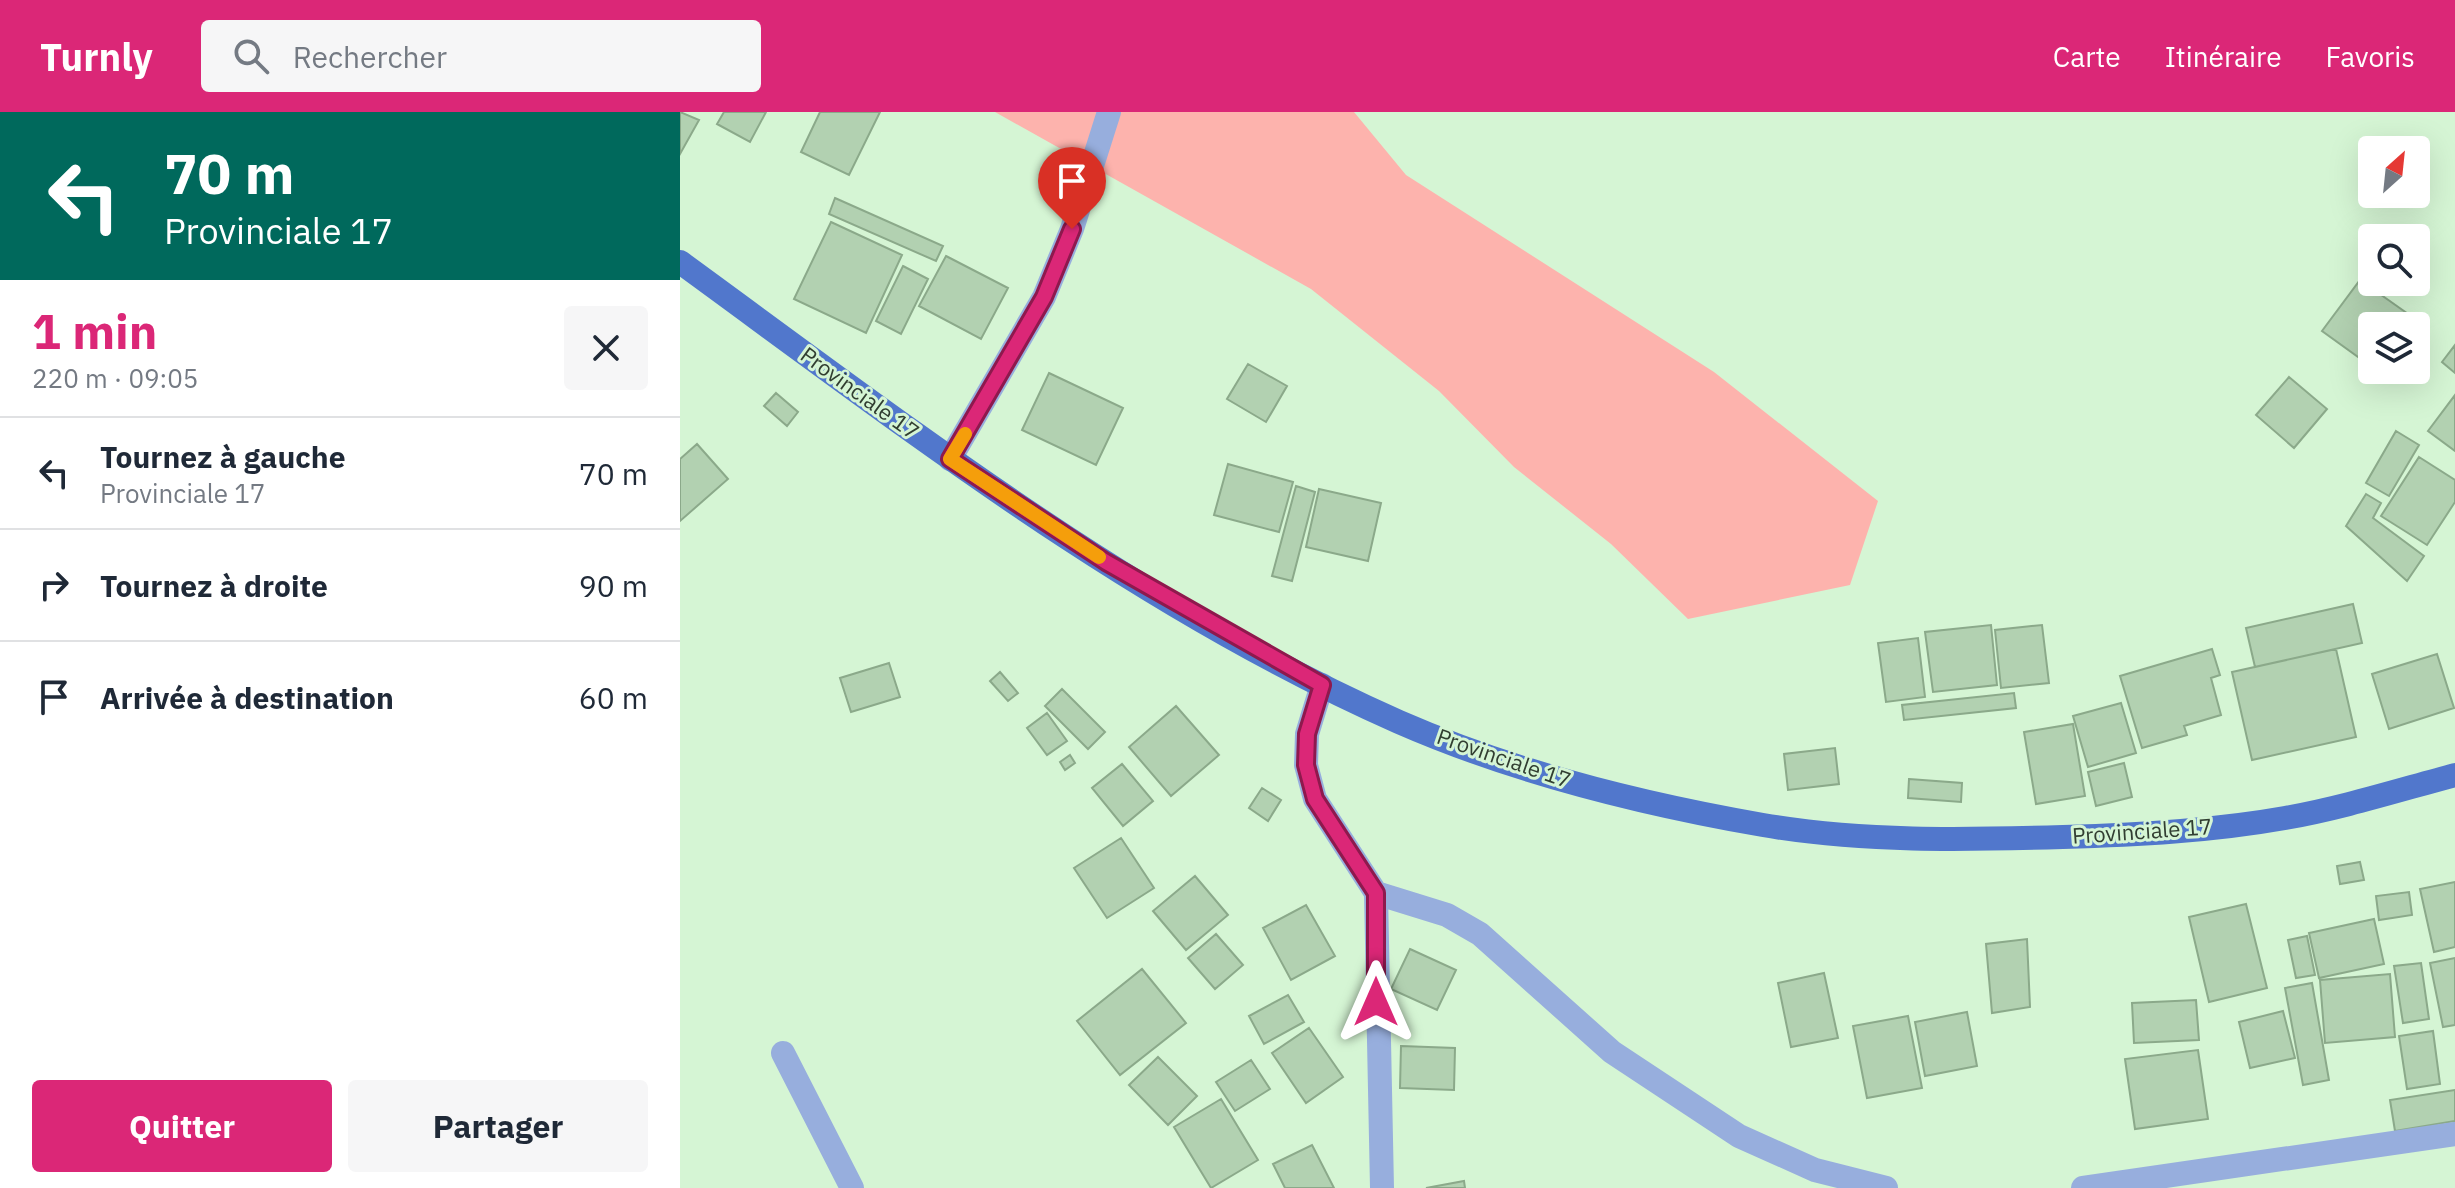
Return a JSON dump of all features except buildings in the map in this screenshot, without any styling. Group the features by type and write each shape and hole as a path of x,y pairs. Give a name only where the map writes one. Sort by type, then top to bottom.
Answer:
{"main road":[{"name":"Provinciale 17","path":"680,262 950,459 1106,562 1322,685 1402,723 1566,781 1764,826 1959,841 2141,834 2286,818 2455,775"}],"street":[{"path":"950,459 1044,297 1072,229 1109,112"},
{"path":"1322,685 1307,734 1306,765 1315,799 1376,893 1382,1188"},
{"path":"1376,893 1447,915 1480,934 1612,1052 1739,1136 1815,1170 1886,1188"},
{"path":"783,1053 852,1188"},
{"path":"2083,1188 2455,1134"}],"shaded area":[{"path":"995,112 1354,112 1406,175 1714,372 1878,501 1850,585 1688,619 1611,544 1514,467 1439,391 1311,289"}],"slow traffic":[{"path":"965,434 950,459 1099,557"}],"route":[{"path":"1072,229 1044,297 950,459 1106,562 1250,647 1322,685 1307,734 1306,765 1315,799 1376,893 1376,1002"}]}
